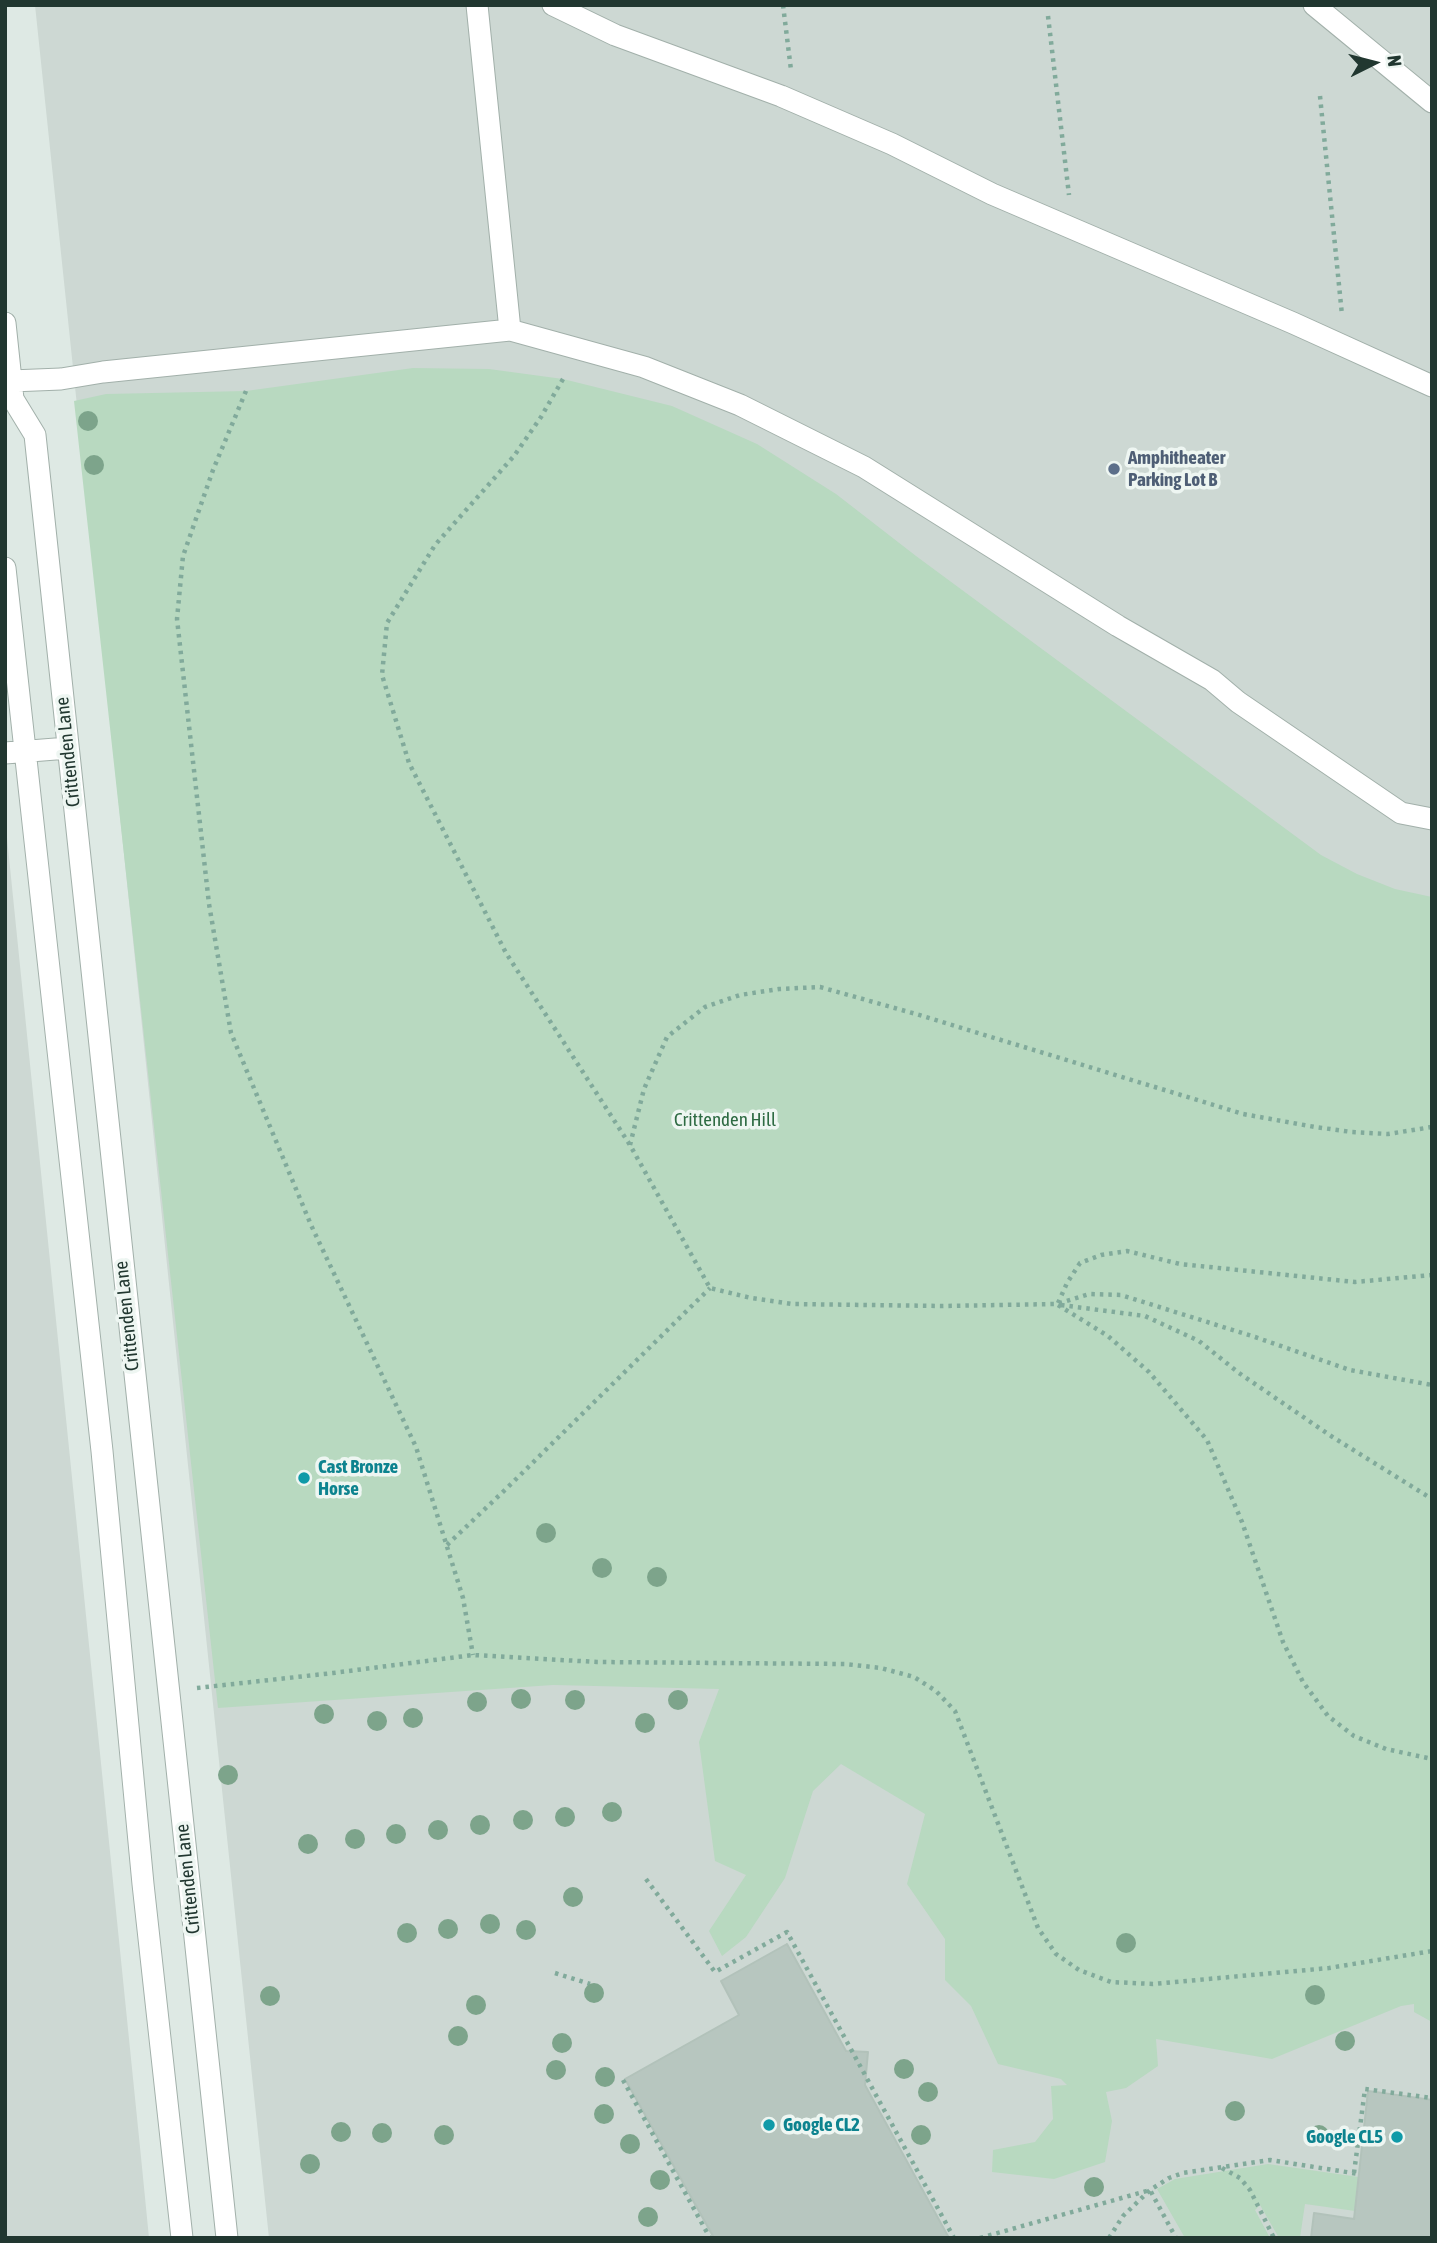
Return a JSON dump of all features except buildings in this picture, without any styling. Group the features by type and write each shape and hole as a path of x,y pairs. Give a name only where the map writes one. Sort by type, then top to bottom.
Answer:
{"street":[{"path":"477,5 510,330"},
{"path":"554,5 615,35 781,96 892,144 992,194 1293,323 1432,386"},
{"path":"1314,5 1432,102"},
{"name":"Crittenden Lane","path":"5,323 10,398 35,435 227,2238"},
{"path":"10,398 61,379 103,372 510,330 644,367 740,405 864,467 1118,626 1212,680 1238,702 1401,813 1432,819"},
{"name":"Crittenden Lane","path":"5,568 16,752 102,1451 142,1871 182,2238"},
{"path":"16,752 68,748"}],"path":[{"path":"783,5 792,77"},
{"path":"1048,16 1069,198"},
{"path":"1320,96 1342,318"},
{"path":"563,379 514,456 435,545 387,623 382,675 410,763 506,953 630,1145 710,1288 792,1304 1057,1304 1145,1316 1199,1341 1239,1373 1319,1428 1432,1499"},
{"path":"246,391 213,470 183,556 177,619 209,904 231,1033 311,1225 416,1447 463,1598 473,1655"},
{"path":"630,1145 644,1089 667,1037 705,1007 740,995 820,987 1243,1114 1352,1132 1388,1134 1432,1127"},
{"path":"1057,1304 1066,1283 1080,1262 1127,1251 1180,1264 1355,1282 1432,1275"},
{"path":"447,1545 710,1288"},
{"path":"1057,1304 1089,1294 1121,1295 1255,1336 1350,1370 1432,1385"},
{"path":"1057,1304 1108,1336 1149,1372 1207,1440 1242,1522 1283,1642 1303,1682 1328,1716 1354,1736 1386,1748 1432,1759"},
{"path":"168,1691 473,1655 597,1662 845,1664 881,1668 914,1677 936,1691 955,1711 1038,1928 1056,1954 1079,1969 1111,1982 1153,1984 1329,1968 1432,1951"},
{"path":"646,1879 715,1972 787,1932 910,2163 954,2238"},
{"path":"555,1973 590,1984"},
{"path":"622,2080 710,2238"},
{"path":"1109,2238 1123,2216 1150,2190 1169,2178 1270,2160 1356,2174 1365,2089 1432,2098"},
{"path":"1221,2167 1240,2179 1250,2190 1274,2238"},
{"path":"980,2238 1150,2190"},
{"path":"1150,2190 1176,2238"}],"shaded area":[{"path":"35,5 1432,5 1432,2238 269,2238"},
{"path":"5,818 141,2157 149,2238 5,2238"}],"green space":[{"name":"Crittenden Hill","path":"413,368 489,369 563,379 672,406 757,444 836,494 1321,855 1357,874 1395,889 1432,897 1432,2022 1414,2012 1414,2004 1401,2006 1272,2059 1156,2039 1158,2066 1126,2088 1106,2092 1112,2121 1105,2162 1054,2179 992,2172 993,2150 1035,2142 1053,2119 1051,2086 1067,2085 1061,2079 998,2064 971,2006 945,1980 945,1939 907,1884 925,1814 841,1764 813,1791 785,1878 746,1937 722,1956 709,1931 746,1875 715,1861 699,1742 719,1689 553,1685 218,1708 74,401 106,394 246,391"},
{"path":"1268,2164 1359,2177 1355,2211 1305,2204 1300,2238 1279,2238 1260,2205 1255,2210 1270,2238 1185,2238 1157,2189 1175,2179"}],"place":[{"name":"Amphitheater Parking Lot B","path":"1114,469"},
{"name":"Cast Bronze Horse","path":"304,1478"},
{"name":"Google CL2","path":"769,2125"},
{"name":"Google CL5","path":"1397,2137"}]}
